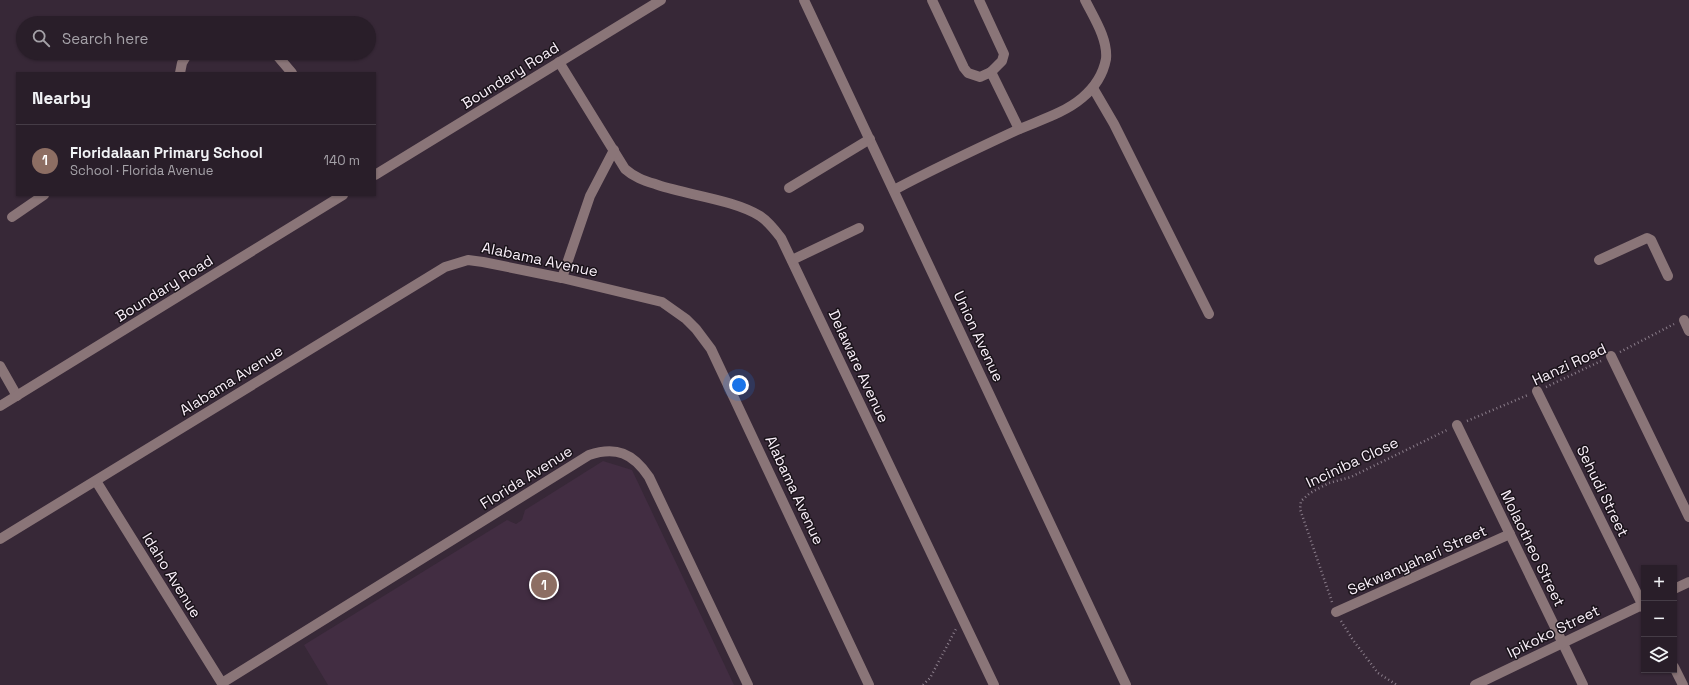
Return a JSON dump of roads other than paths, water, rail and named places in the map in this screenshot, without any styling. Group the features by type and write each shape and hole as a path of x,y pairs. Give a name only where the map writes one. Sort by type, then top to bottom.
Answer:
{"street":[{"name":"Boundary Road","path":"376,174 661,0"},
{"name":"Union Avenue","path":"804,0 1126,685"},
{"path":"932,0 965,70 980,78 991,72 1002,61 1004,54 979,0"},
{"path":"894,190 958,157 1069,107 1093,88 1106,60 1106,48 1101,33 1085,0"},
{"path":"180,72 183,60"},
{"path":"281,60 291,72"},
{"name":"Delaware Avenue","path":"559,62 625,169 631,175 675,190 736,205 750,210 770,224 781,238 994,685"},
{"path":"991,72 1019,129"},
{"path":"1093,88 1114,124 1209,314"},
{"path":"789,188 870,139"},
{"path":"562,278 590,196 614,150"},
{"path":"12,216 42,196"},
{"name":"Boundary Road","path":"0,406 341,196"},
{"path":"792,260 859,228"},
{"path":"1599,260 1647,238 1651,240 1668,276"},
{"name":"Alabama Avenue","path":"0,539 445,267 472,260 562,278 662,302 686,319 705,339 869,685"},
{"path":"1684,320 1689,331"},
{"path":"1611,356 1689,517"},
{"path":"0,366 17,396"},
{"name":"Sehudi Street","path":"1537,391 1642,601"},
{"name":"Molaotheo Street","path":"1456,425 1583,685"},
{"name":"Florida Avenue","path":"222,684 589,455 611,450 630,456 641,464 649,476 748,685"},
{"name":"Idaho Avenue","path":"96,481 222,684"},
{"name":"Sekwanyahari Street","path":"1336,612 1510,534"},
{"path":"1677,588 1689,582"},
{"name":"Ipikoko Street","path":"1475,685 1641,606"},
{"path":"1677,673 1683,685"}],"place":[{"name":"Floridalaan Primary School","path":"544,585"}]}
